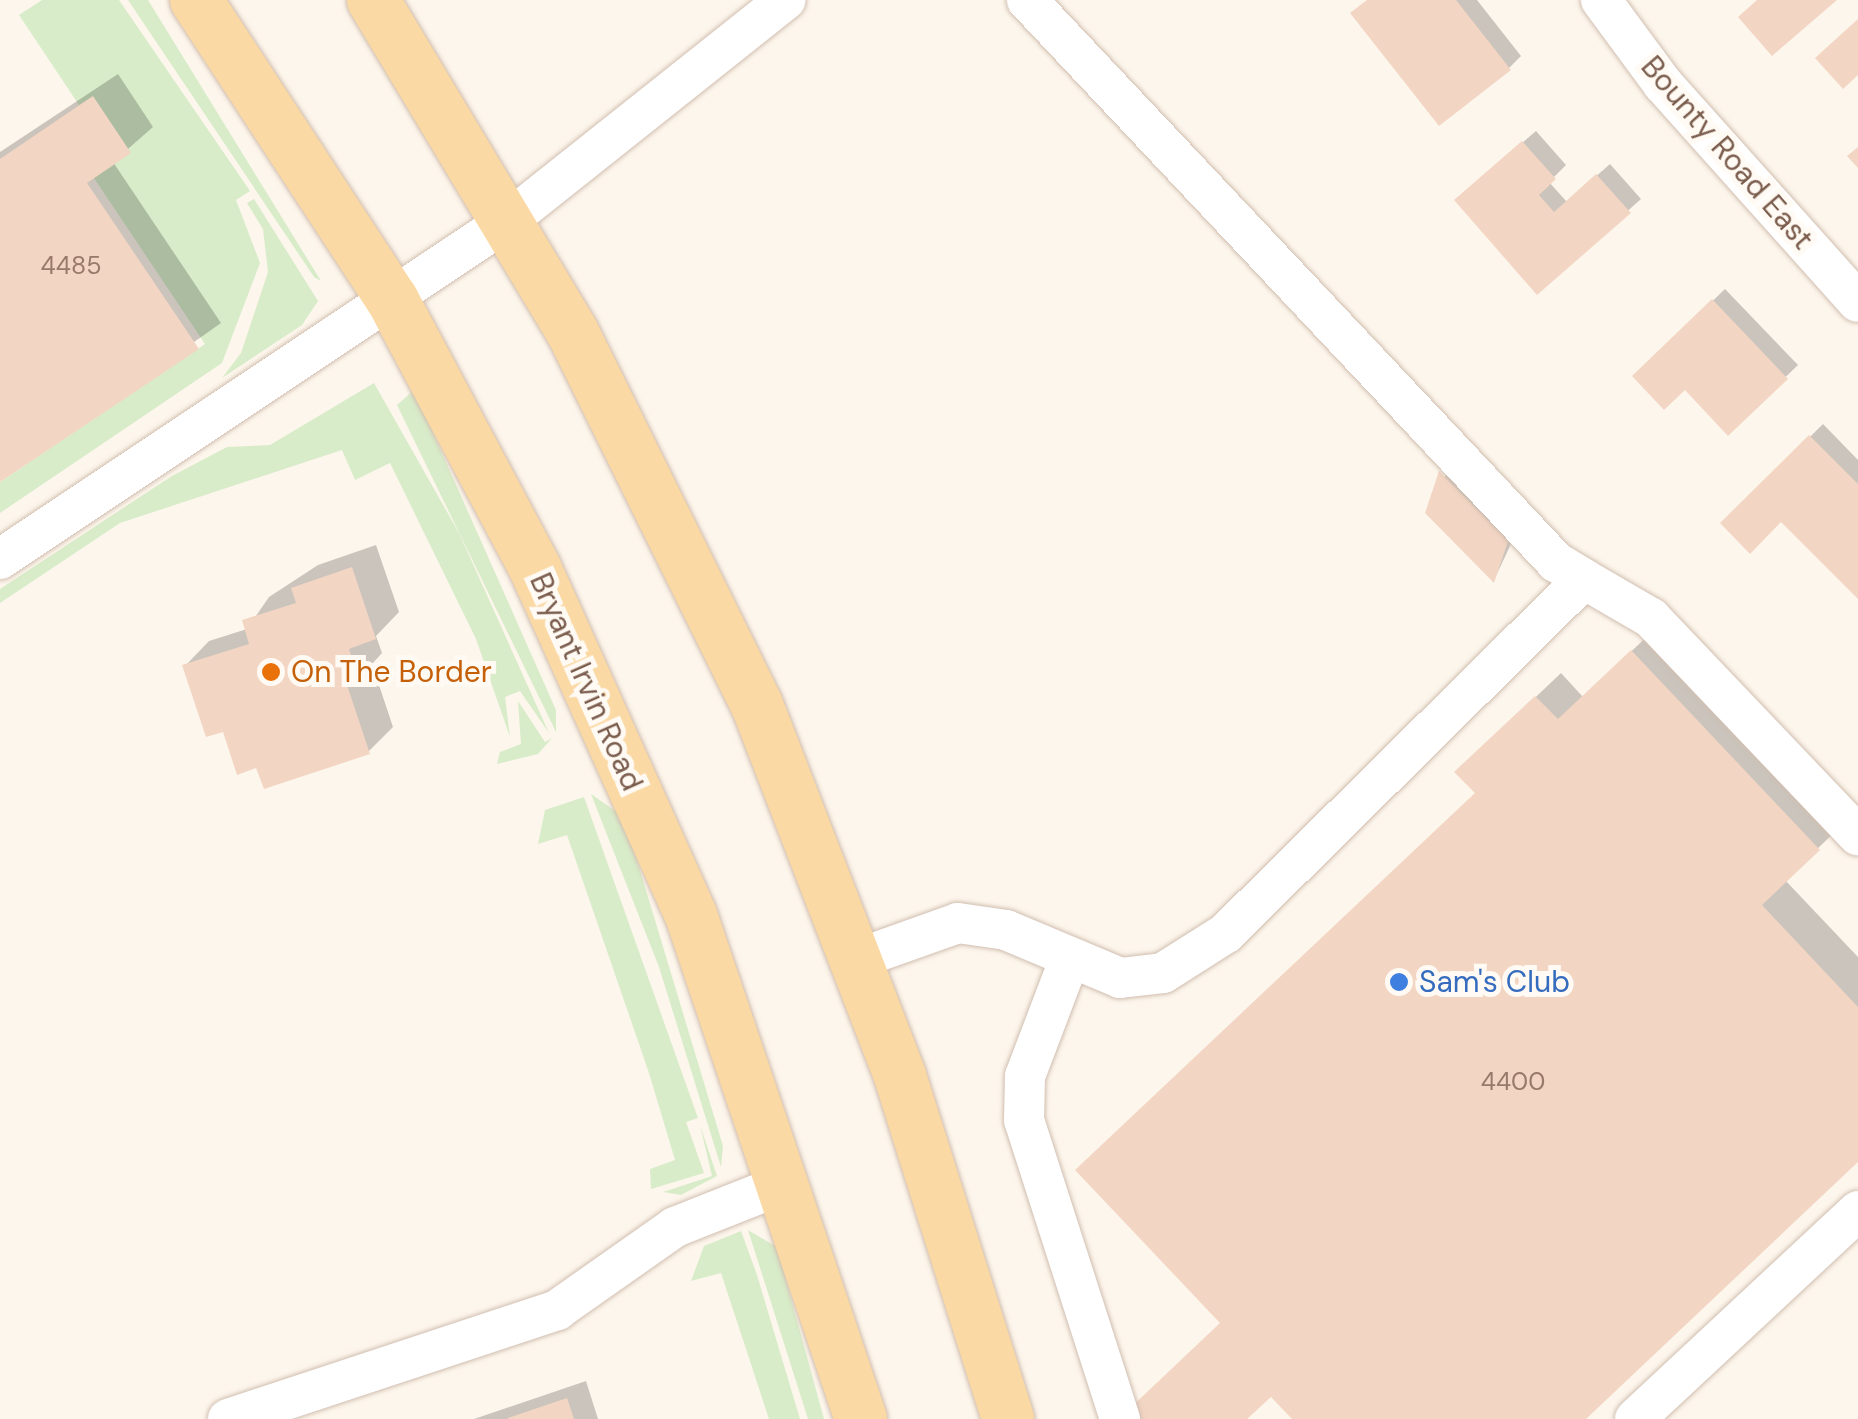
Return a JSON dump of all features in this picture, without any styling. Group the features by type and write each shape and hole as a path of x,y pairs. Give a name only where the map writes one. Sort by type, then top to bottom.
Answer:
{"main road":[{"name":"Bryant Irvin Road","path":"196,0 392,300 498,491 664,853 861,1419"},
{"path":"373,0 510,219 757,704 857,959 1008,1419"}],"street":[{"path":"0,559 510,219 785,0"},
{"path":"1027,0 1556,562 1651,618 1858,836"},
{"name":"Bounty Road East","path":"1601,0 1662,84 1858,302"},
{"path":"857,959 958,923 1006,930 1068,963 1120,978 1164,974 1226,933 1584,579"},
{"path":"1068,963 1025,1076 1024,1120 1120,1419"},
{"path":"228,1419 557,1310 675,1227 781,1185"},
{"path":"1635,1419 1858,1212"}],"green space":[{"path":"42,0 119,0 250,191 236,200 260,263 222,363 0,513 0,482 205,344 94,178 93,97 79,105 19,15"},
{"path":"128,0 148,0 321,281 314,277"},
{"path":"254,199 318,301 302,325 222,378 241,353 268,272 263,229 247,203"},
{"path":"374,383 459,533 549,733 520,691 505,697 510,737 476,639 390,463 355,480 342,450 120,523 0,603 0,589 172,476 227,447 270,445"},
{"path":"414,390 556,710 556,732 397,405"},
{"path":"518,701 545,742 552,738 538,754 497,764 500,752 521,744"},
{"path":"591,794 624,817 723,1146 721,1167 659,967"},
{"path":"584,797 698,1118 686,1122 704,1173 651,1189 650,1169 675,1160 649,1073 567,835 538,844 545,810"},
{"path":"700,1125 717,1176 681,1195 663,1192 712,1176"},
{"path":"748,1230 777,1247 824,1419 808,1419"},
{"path":"741,1231 800,1419 769,1419 721,1273 691,1281 704,1246"}],"building":[{"path":"1367,0 1456,0 1511,70 1439,126 1350,13"},
{"path":"1757,0 1837,0 1772,56 1738,17"},
{"path":"1858,19 1858,75 1843,89 1815,58"},
{"path":"93,96 131,153 87,183 199,349 0,482 0,159"},
{"path":"1522,141 1556,179 1539,195 1554,212 1596,174 1631,213 1537,295 1454,200"},
{"path":"1858,147 1858,168 1847,156"},
{"path":"1712,299 1788,379 1728,436 1685,390 1664,410 1632,376"},
{"path":"1809,435 1858,484 1858,599 1781,522 1750,554 1720,523"},
{"path":"1439,471 1508,541 1494,583 1425,513"},
{"name":"On The Border","path":"352,567 376,639 349,649 359,680 347,685 370,754 264,789 256,768 237,775 223,732 206,737 182,665 249,644 242,620 296,603 291,588"},
{"path":"1631,650 1820,850 1762,905 1858,1007 1858,1162 1586,1419 1292,1419 1271,1397 1247,1419 1133,1419 1126,1412 1220,1323 1075,1170 1475,793 1454,772 1535,696 1558,719"},
{"path":"567,1398 574,1419 508,1419 508,1418"}],"place":[{"name":"On The Border","path":"271,672"},
{"name":"Sam's Club","path":"1399,982"}]}
